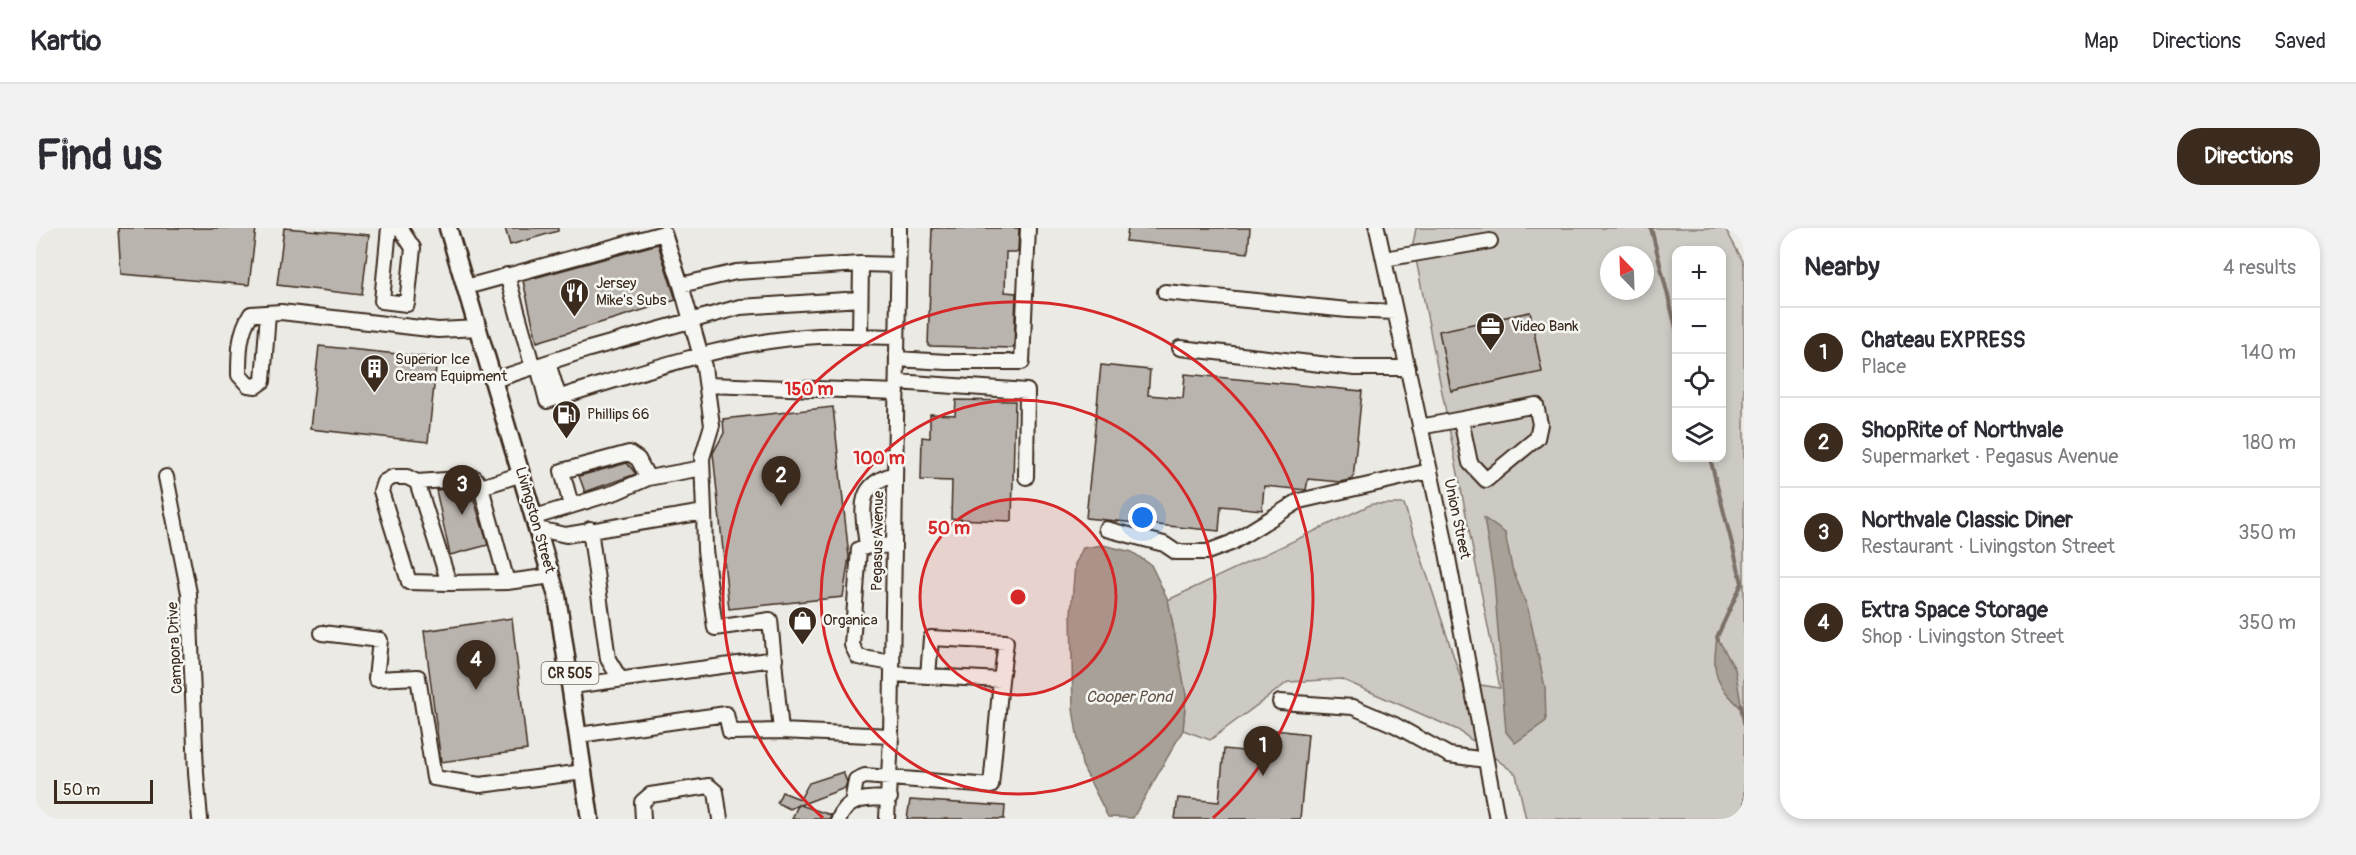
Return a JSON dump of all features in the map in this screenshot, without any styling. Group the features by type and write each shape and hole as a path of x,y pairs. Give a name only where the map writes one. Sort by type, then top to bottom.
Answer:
{"main road":[{"name":"Livingston Street","path":"448,228 552,576 572,686 590,819"}],"street":[{"path":"389,228 382,301 407,304 413,248 400,228"},
{"name":"Pegasus Avenue","path":"887,819 890,798 899,228"},
{"path":"897,358 947,362 1022,362 1028,228"},
{"name":"Union Street","path":"1377,228 1430,471 1497,819"},
{"path":"466,287 664,233 701,355 712,425 702,458 702,468 705,550 715,628 770,620 781,731"},
{"path":"1384,259 1490,241"},
{"path":"860,336 861,264"},
{"path":"681,285 736,272 861,264 898,265"},
{"path":"507,275 553,400 701,355 818,336 897,337"},
{"path":"1166,292 1395,312"},
{"path":"494,380 740,308 860,299"},
{"path":"268,313 263,381 256,386 248,385 239,375 244,325 251,314 268,313 438,330 478,328"},
{"path":"1180,348 1355,368 1407,368"},
{"path":"706,384 1027,391 1026,477"},
{"path":"1420,427 1536,405 1540,424 1537,438 1486,480 1470,463 1461,420"},
{"path":"572,505 562,471 629,453 638,459 648,478"},
{"path":"537,523 572,505 616,492 648,478 702,468"},
{"path":"1106,529 1164,544 1176,552 1207,552 1231,543 1299,501 1430,471"},
{"path":"481,487 522,474"},
{"path":"867,546 864,514 867,491 878,479 895,474"},
{"path":"507,582 481,487 475,478 468,476 417,482 406,477 393,477 384,482 381,491 409,582 507,582 552,576"},
{"name":"Campora Drive","path":"166,477 189,593 196,773 201,819"},
{"path":"417,482 449,583"},
{"path":"537,523 566,535 590,529 704,512"},
{"path":"590,529 608,659 620,679"},
{"path":"894,545 867,546 859,549 856,564 852,645 858,657 928,676 1001,680"},
{"path":"322,633 380,640 376,679 418,677 434,778 480,785 584,772"},
{"path":"852,803 853,787 860,777 992,786 1006,642 931,638 928,676"},
{"path":"572,686 775,659"},
{"path":"1280,702 1353,707 1395,725 1449,755 1486,760"},
{"path":"579,735 726,714 730,732 781,731 891,736"},
{"path":"643,819 642,802 650,795 709,786 716,792 720,819"},
{"path":"839,819 843,810 852,803 860,800 890,798"}],"shaded area":[{"path":"1416,228 1725,228 1744,263 1744,819 1526,819 1516,774 1458,730 1341,679 1288,682 1210,740 1183,730 1186,695 1168,600 1372,504 1404,504 1462,682 1500,688 1413,244"}],"water":[{"path":"1484,518 1505,533 1512,568 1528,609 1545,687 1546,721 1515,743 1506,732 1494,580"},
{"name":"Cooper Pond","path":"1103,545 1132,552 1151,565 1168,600 1186,695 1183,730 1133,818 1108,817 1082,765 1073,709 1071,614 1075,564 1083,548"},
{"path":"1717,637 1735,669 1742,709 1720,684 1717,677 1715,661"}],"building":[{"path":"118,228 256,228 249,285 121,274"},
{"path":"284,228 369,235 362,295 277,285"},
{"path":"505,228 558,228 558,231 510,245"},
{"path":"932,228 1019,228 1018,252 1006,252 1005,292 1016,293 1014,348 928,346"},
{"path":"1128,228 1250,228 1248,253 1126,241"},
{"path":"658,244 676,300 537,342 523,281"},
{"name":"Video Bank","path":"1530,312 1542,372 1451,391 1439,331"},
{"name":"Superior Ice Cream Equipment","path":"319,346 437,358 428,442 310,429"},
{"path":"1101,365 1150,370 1148,395 1183,398 1185,374 1362,391 1353,479 1340,482 1308,479 1306,490 1264,486 1262,510 1221,506 1219,531 1086,518"},
{"path":"956,400 1015,401 1012,521 951,519 952,481 921,480 922,437 930,438 930,414 955,415"},
{"path":"833,407 849,557 843,597 729,609 713,453 724,433 723,419"},
{"path":"627,463 636,474 585,492 579,476"},
{"path":"470,487 488,545 450,555 436,490"},
{"path":"512,618 527,750 441,762 424,631"},
{"path":"1275,730 1308,734 1300,819 1175,819 1178,798 1219,802 1224,749 1273,754"},
{"path":"843,772 847,782 845,788 800,805 831,815 830,819 792,819 798,805 790,809 777,803 782,792 800,799 809,783"},
{"path":"910,800 1005,806 1004,819 907,819"}],"waterway":[{"path":"1651,228 1672,312"},
{"path":"1711,462 1742,583 1717,637 1718,640"},
{"path":"1741,706 1744,723"}],"place":[{"name":"Jersey Mike's Subs","path":"575,318"},
{"name":"Video Bank","path":"1490,352"},
{"name":"Superior Ice Cream Equipment","path":"374,394"},
{"name":"Phillips 66","path":"566,440"},
{"name":"ShopRite of Northvale","path":"781,506"},
{"name":"Northvale Classic Diner","path":"462,515"},
{"name":"Organica","path":"802,646"},
{"name":"Extra Space Storage","path":"476,690"},
{"name":"Chateau EXPRESS","path":"1263,776"}]}
